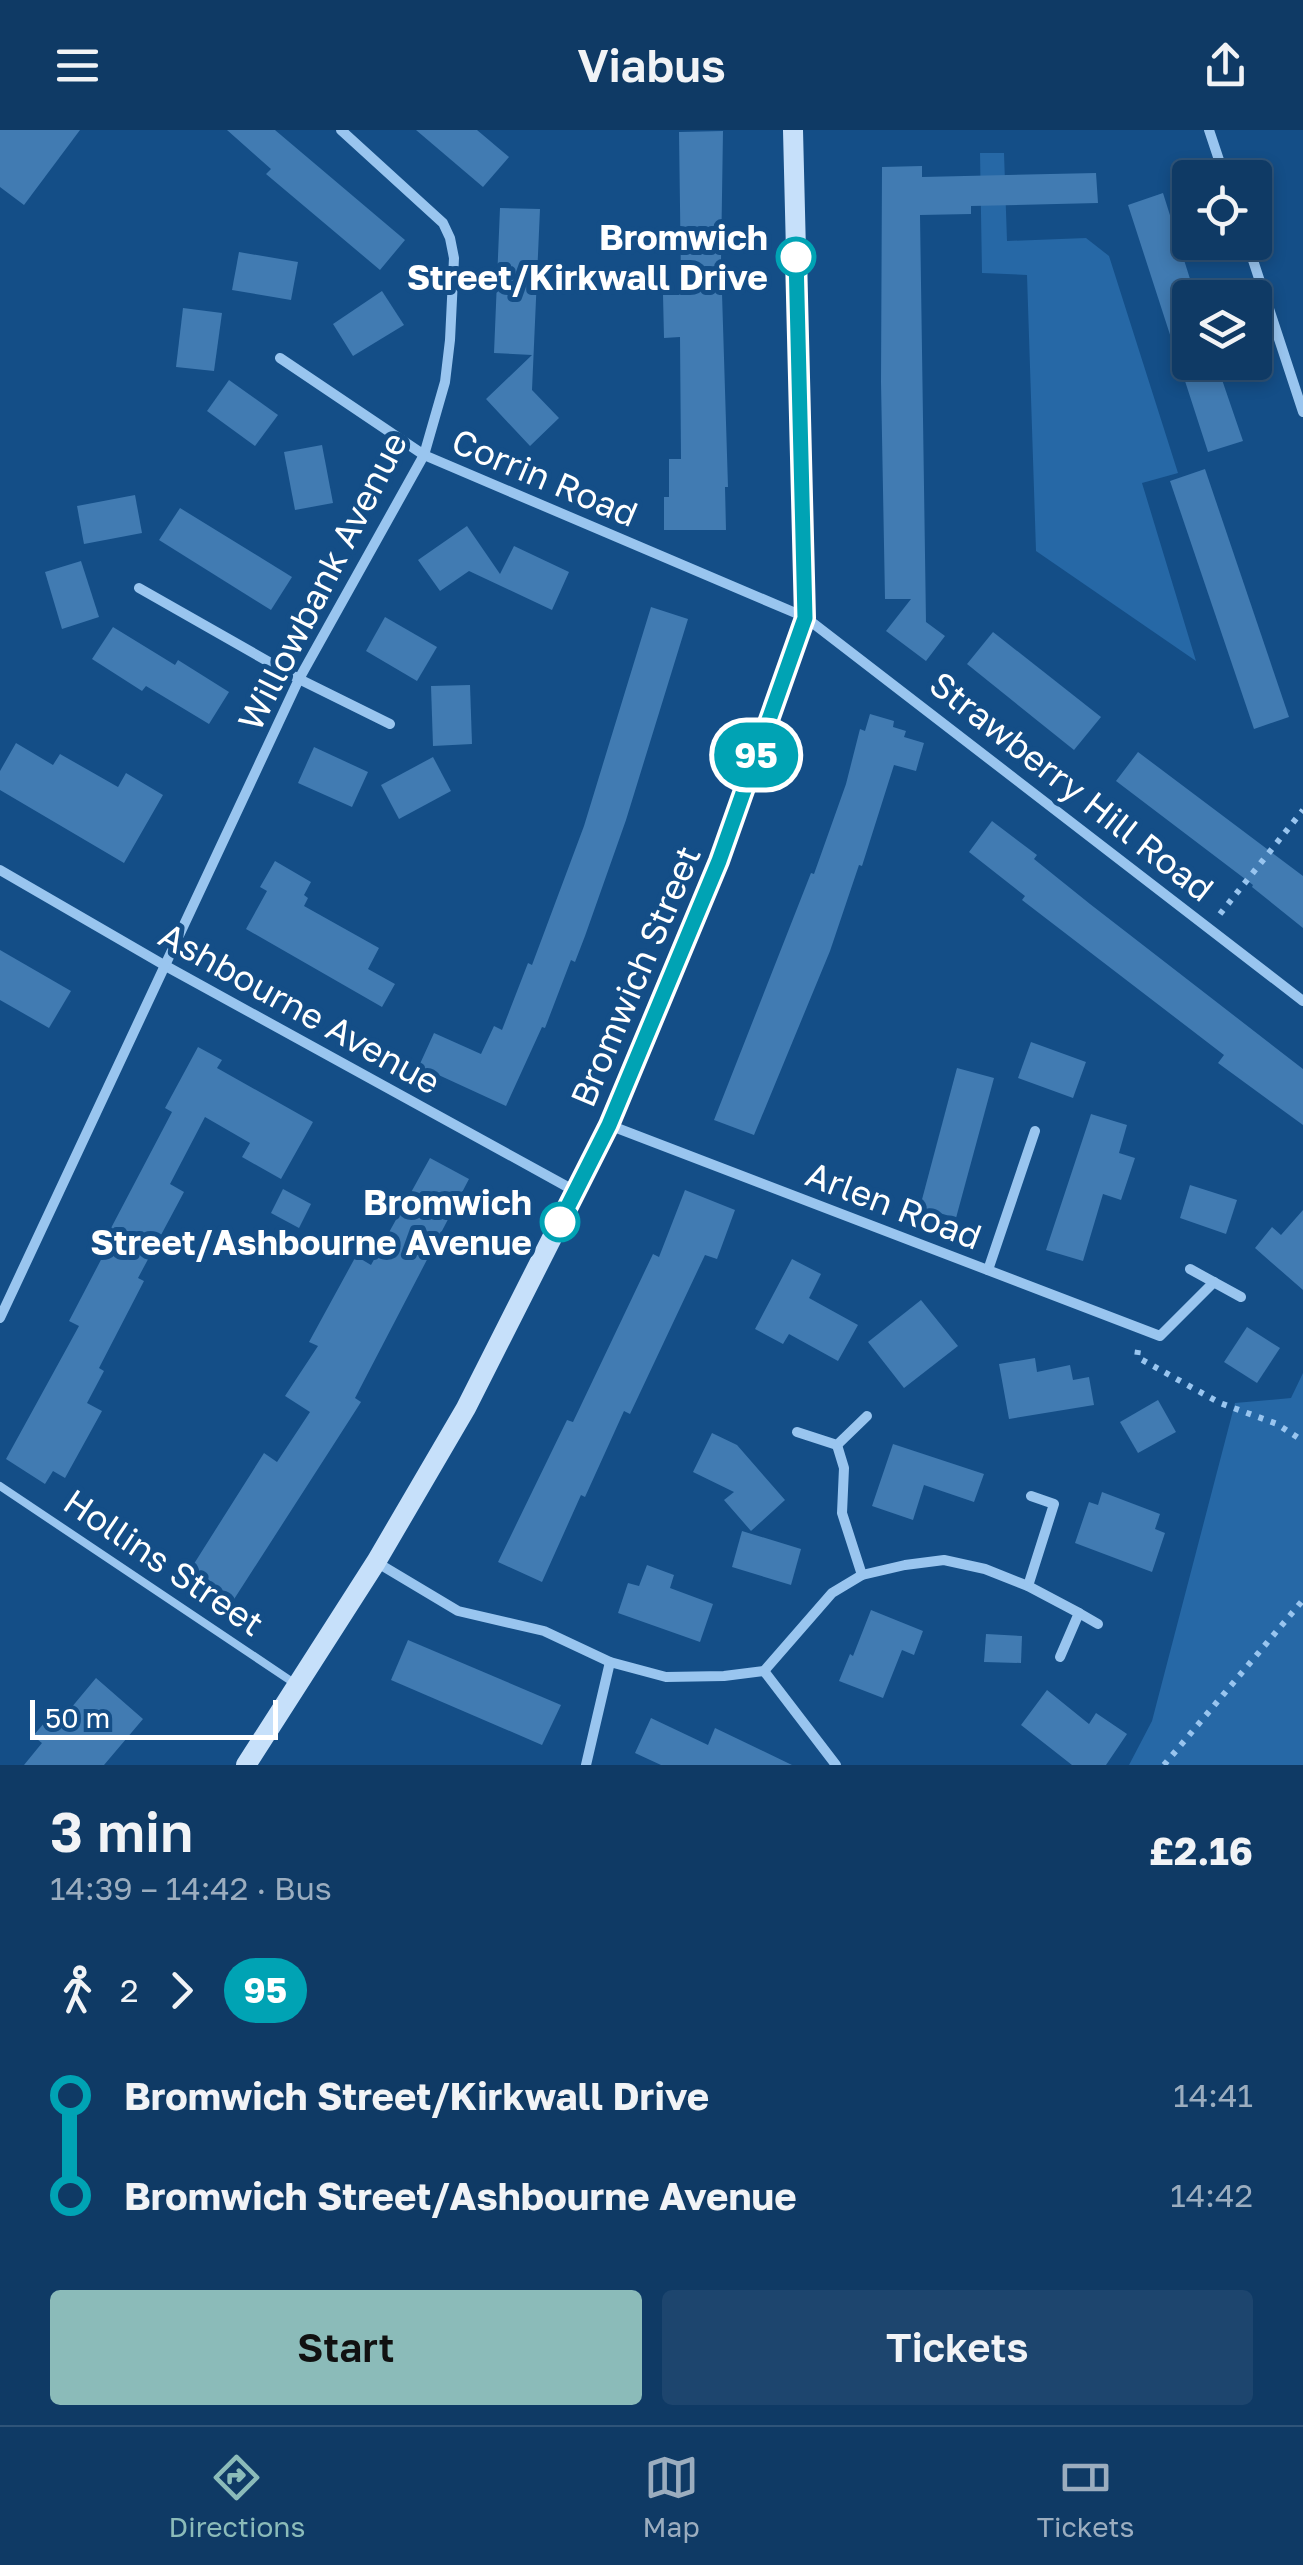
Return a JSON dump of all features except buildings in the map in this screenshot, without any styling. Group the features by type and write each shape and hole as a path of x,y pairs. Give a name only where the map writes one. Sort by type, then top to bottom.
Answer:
{"street":[{"name":"Willowbank Avenue","path":"0,1318 299,679 424,455 445,382 454,258 450,238 443,223 342,130"},
{"name":"Bromwich Street","path":"246,1765 376,1562 466,1408 609,1125 719,861 805,618 793,130"},
{"path":"1210,130 1219,160"},
{"path":"1253,260 1303,412"},
{"name":"Corrin Road","path":"280,358 424,455 805,618"},
{"path":"139,588 299,679 390,724"},
{"name":"Strawberry Hill Road","path":"805,618 1303,1001"},
{"name":"Ashbourne Avenue","path":"0,870 576,1191"},
{"name":"Arlen Road","path":"609,1125 1160,1336 1214,1282"},
{"path":"988,1270 1034,1131"},
{"path":"1190,1269 1240,1296"},
{"path":"838,1445 867,1416"},
{"path":"796,1432 838,1445"},
{"path":"838,1445 844,1468 842,1513 862,1576"},
{"path":"1028,1586 1054,1504 1032,1496"},
{"path":"376,1562 458,1611 544,1631 610,1662 666,1677 764,1671 832,1592 862,1576 944,1560 984,1569 1028,1586 1098,1624"},
{"path":"1060,1658 1079,1614"},
{"path":"586,1765 610,1662"},
{"path":"764,1671 836,1765"}],"lane":[{"name":"Hollins Street","path":"0,1486 297,1685"}],"path":[{"path":"1210,927 1303,810"},
{"path":"1142,1330 1137,1358 1220,1403 1277,1424 1303,1441"},
{"path":"1164,1765 1303,1600"}],"shaded area":[{"path":"980,153 1004,153 1007,241 1086,238 1109,256 1178,473 1142,483 1196,661 1036,551 1027,275 982,273"},
{"path":"1303,1373 1303,1765 1129,1765 1152,1721 1235,1403 1291,1398"}],"bus line":[{"name":"95","path":"560,1222 609,1125 719,861 805,618 796,257"}],"place":[{"name":"Bromwich Street/Kirkwall Drive","path":"796,257"},
{"name":"Bromwich Street/Ashbourne Avenue","path":"560,1222"}]}
